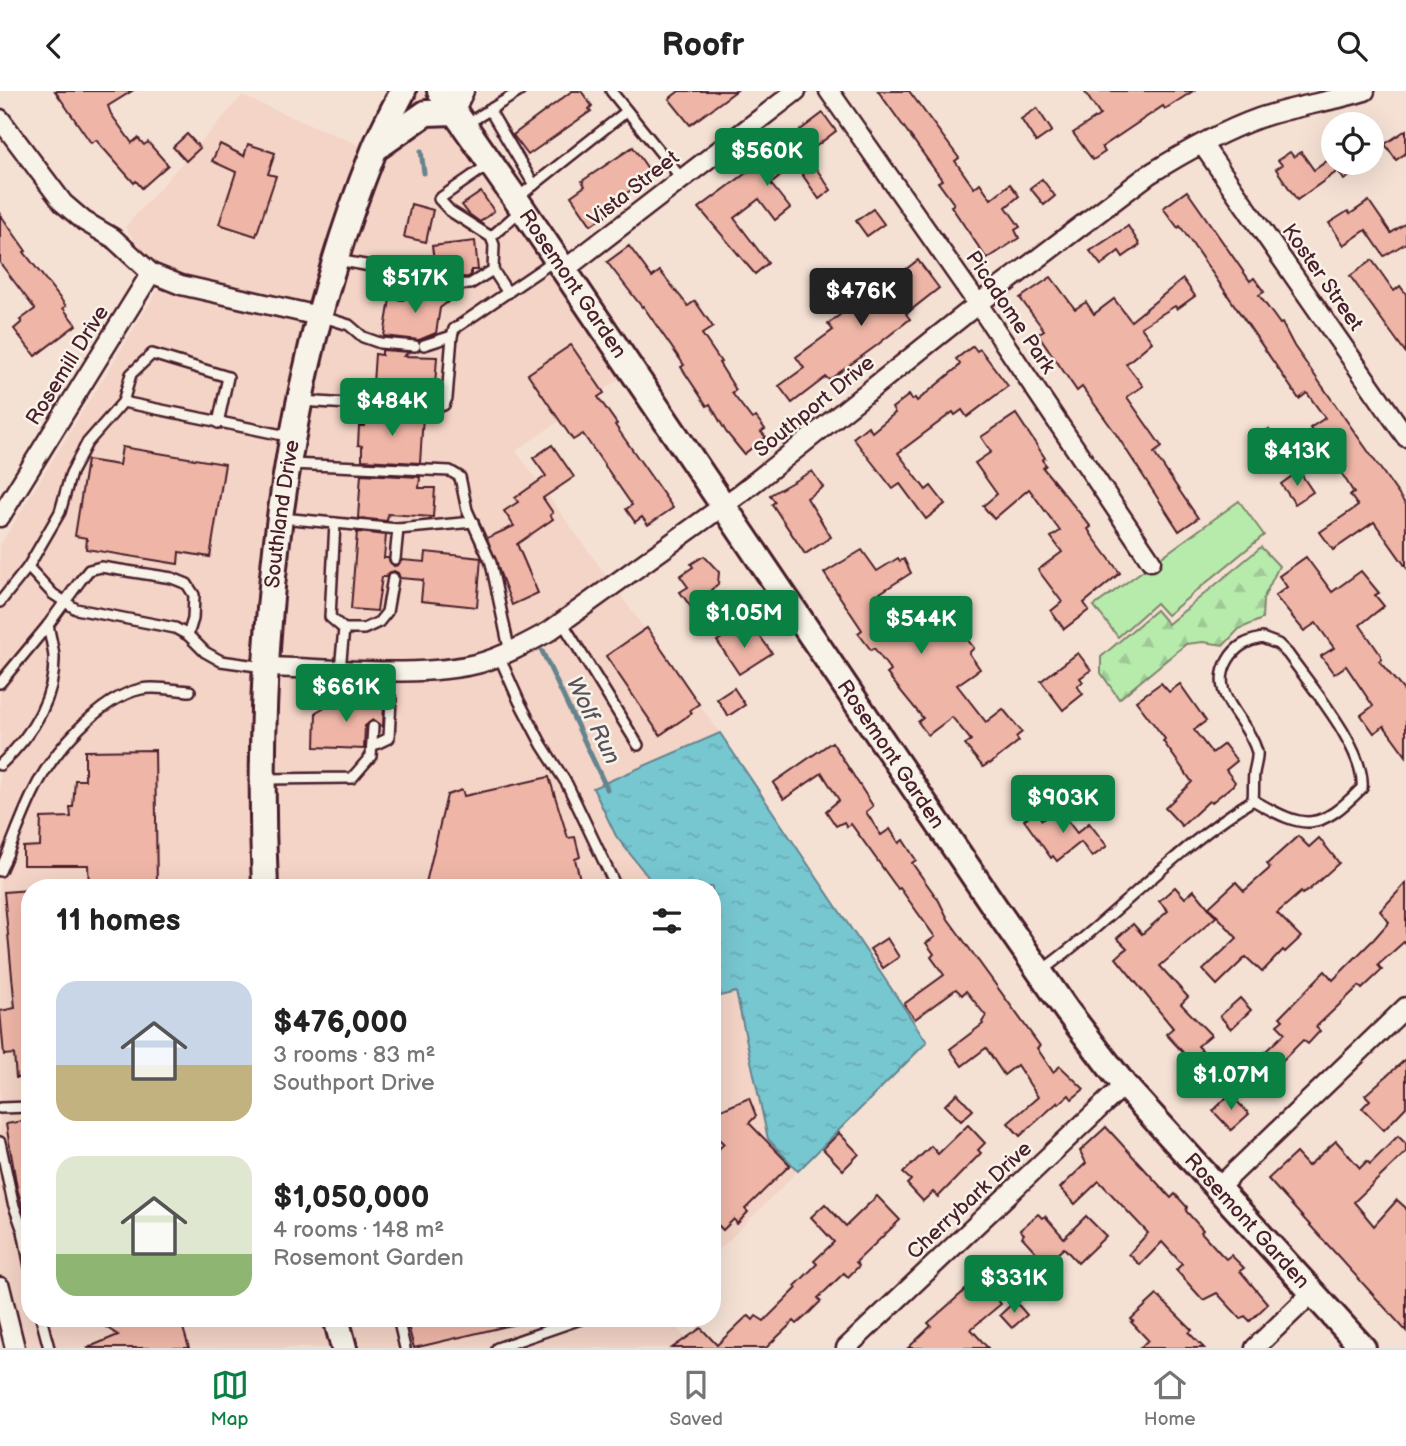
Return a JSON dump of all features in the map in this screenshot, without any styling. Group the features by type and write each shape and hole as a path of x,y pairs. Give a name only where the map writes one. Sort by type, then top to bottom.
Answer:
{"street":[{"name":"Southland Drive","path":"265,879 262,779 266,667 281,518 294,438 318,316 335,260 373,151 402,91"},
{"name":"Rosemont Garden","path":"440,91 461,110 489,164 523,198 560,265 1040,972 1124,1085 1363,1348"},
{"name":"Vista Street","path":"560,265 682,179 796,91"},
{"name":"Picadome Park","path":"829,91 978,304 1151,561"},
{"name":"Southport Drive","path":"266,667 443,669 480,663 505,654 548,632 722,506 978,304 1148,175 1202,144 1260,118 1365,91"},
{"path":"373,151 426,113 461,110"},
{"path":"0,119 63,203 84,221 113,238 151,273 181,285 318,316"},
{"name":"Koster Street","path":"1202,144 1406,437"},
{"name":"Rosemill Drive","path":"0,517 151,273"},
{"path":"1217,1189 1406,1007"},
{"name":"Cherrybark Drive","path":"846,1348 1124,1085"},
{"path":"0,1287 15,1348"},
{"path":"1255,1348 1312,1293"},
{"path":"338,1327 344,1348"}],"lane":[{"path":"461,110 489,109 520,91"},
{"path":"611,91 682,179"},
{"path":"489,109 523,198"},
{"path":"491,237 523,198 627,111"},
{"path":"489,164 439,199 450,211 491,237 494,245 493,270 508,293"},
{"path":"335,260 376,267 446,285 470,284 493,270"},
{"path":"301,401 438,408 444,405 454,329 508,293 560,265"},
{"path":"318,316 349,325 371,340 419,346 452,336"},
{"path":"0,602 28,567 60,512 71,473 87,443 123,402 131,375 152,354 228,377 218,423"},
{"path":"123,402 294,438"},
{"path":"290,464 450,471 460,477 473,522 491,563 505,654 519,701 568,784 611,879"},
{"path":"281,518 398,529 473,522"},
{"path":"335,523 330,617 344,629 364,629 379,622 387,612 393,577"},
{"path":"395,559 398,529"},
{"path":"28,567 53,594 76,609 175,628 221,661 266,667"},
{"path":"0,683 89,570 101,567 173,578 187,584 194,595 193,619 188,635"},
{"path":"562,622 638,745"},
{"path":"0,765 36,723 50,692 54,657 48,625"},
{"path":"340,669 344,629"},
{"path":"1262,638 1278,644 1288,654 1339,726 1362,767 1363,779 1362,787 1325,819 1302,822 1285,819 1254,800 1254,772 1258,755 1252,738 1223,692 1220,677 1229,658 1244,642 1262,638"},
{"path":"372,746 389,738 391,699 374,697 376,670"},
{"path":"0,871 34,789 68,740 88,720 114,701 142,689 190,691"},
{"path":"262,779 352,778 371,756 373,727"},
{"path":"1040,972 1072,949 1190,845 1254,800"},
{"path":"0,1108 21,1107"},
{"path":"0,1142 13,1203 21,1225"},
{"path":"43,1327 49,1348"},
{"path":"400,1327 405,1348"},
{"path":"497,1348 558,1327"}],"shaded area":[{"path":"403,91 440,91 631,371 516,451 720,733 593,788 616,836 650,879 21,879 21,1327 677,1327 693,1348 15,1348 0,1288 0,545 164,280 125,227 242,96 373,151"},
{"path":"736,992 768,1139 798,1171 721,1248 721,996"}],"green space":[{"path":"1239,501 1264,535 1167,615 1156,603 1118,637 1094,606"},
{"path":"1261,547 1279,566 1263,599 1262,619 1239,629 1224,645 1203,642 1186,644 1119,699 1101,673 1101,657 1156,610 1168,624"}],"water":[{"path":"720,733 927,1042 798,1171 768,1139 736,992 721,996 721,879 650,879 616,836 593,788"}],"building":[{"path":"55,91 132,91 108,106 111,114 132,143 138,138 144,145 148,142 168,165 142,188 136,181 134,183 96,140 91,143"},
{"path":"572,91 581,91 592,106 589,109 591,111 528,155 513,135"},
{"path":"679,91 736,91 690,125 669,99"},
{"path":"878,91 909,91 959,158 955,161 974,188 980,183 991,199 1010,184 1019,196 1006,207 1020,227 1015,230 1019,238 987,259 951,206 954,204 938,182 942,180"},
{"path":"1084,91 1193,91 1165,109 1163,106 1102,147 1105,152 1093,160 1073,133 1100,115"},
{"path":"1037,108 1052,131 1036,142 1021,119"},
{"path":"823,113 836,131 806,154 831,190 819,199 795,164 771,184 790,208 775,220 759,199 734,218 768,263 755,274 699,208 765,159 771,152 768,148 783,136 787,140"},
{"path":"1406,130 1406,153 1396,160 1385,144"},
{"path":"187,134 200,148 186,161 173,147"},
{"path":"220,144 244,156 248,144 275,153 268,174 276,176 256,236 219,224 236,172 212,161"},
{"path":"633,147 653,176 602,209 606,215 591,225 571,196 585,186 582,181"},
{"path":"1290,152 1294,157 1301,152 1314,170 1321,165 1321,175 1332,175 1297,200 1276,169 1282,165 1278,160"},
{"path":"1042,179 1055,196 1044,205 1030,188"},
{"path":"1187,191 1250,281 1254,278 1264,292 1259,295 1280,324 1282,323 1294,346 1406,505 1406,567 1374,522 1333,550 1320,532 1358,506 1350,495 1354,493 1310,428 1325,418 1307,393 1299,399 1180,226 1178,228 1163,208"},
{"path":"481,192 494,211 480,222 462,205"},
{"path":"1369,201 1391,233 1406,223 1406,243 1384,256 1366,230 1344,245 1329,223 1348,211 1350,214"},
{"path":"411,204 433,210 426,242 404,237"},
{"path":"873,209 884,224 867,236 856,221"},
{"path":"0,214 26,251 24,252 66,306 63,308 76,325 35,356 14,329 22,322 20,320 35,309 0,263"},
{"path":"1128,226 1140,245 1123,257 1119,251 1101,265 1090,251"},
{"path":"475,241 478,270 471,270 468,277 447,278 436,275 432,246"},
{"path":"629,246 652,277 660,271 688,306 695,301 713,327 702,334 736,390 732,393 752,419 756,417 765,429 761,432 766,437 744,454 726,432 710,404 707,406 681,367 684,365 643,306 607,262"},
{"path":"918,260 939,288 906,314 910,319 876,346 829,380 826,377 792,403 779,386 804,368 796,357 833,330 828,324 850,307 848,305 880,280 884,286"},
{"path":"1372,260 1394,291 1400,286 1406,294 1406,353 1350,276"},
{"path":"1051,277 1075,309 1086,302 1094,314 1114,299 1131,321 1183,279 1195,296 1177,309 1175,306 1141,327 1152,342 1126,364 1143,386 1127,397 1162,447 1154,453 1198,518 1179,531 1114,431 1082,387 1077,391 1038,334 1044,330 1020,298"},
{"path":"424,287 441,291 449,301 440,308 436,333 419,340 384,336 390,299 403,300"},
{"path":"571,345 604,393 598,397 617,424 615,425 673,508 648,525 642,517 635,522 626,509 632,505 583,434 573,440 528,374"},
{"path":"973,346 977,351 980,349 1008,386 967,417 962,410 955,415 953,412 898,453 926,490 931,486 945,504 926,519 900,484 893,489 853,438 868,426 872,432 895,413 892,408 909,395 912,400 915,398 917,401 958,367 960,364 956,359"},
{"path":"382,350 409,352 404,356 437,357 434,400 372,398 375,354 382,355"},
{"path":"371,412 423,416 420,463 362,460 362,446 358,445 359,426 365,426 365,418 371,418"},
{"path":"1016,414 1045,458 1042,460 1046,465 1043,468 1091,527 1088,529 1093,537 1120,573 1084,603 1089,610 1064,629 1051,611 1062,602 1038,570 1062,552 1051,537 1060,531 1029,489 994,519 983,506 997,494 975,463 991,452 981,437"},
{"path":"1269,429 1278,442 1262,453 1253,440"},
{"path":"552,445 574,477 543,498 553,513 550,515 553,519 517,544 538,593 512,605 487,538 514,526 504,511 518,502 515,498 546,476 533,458"},
{"path":"122,447 225,464 210,557 179,552 178,564 86,549 87,538 75,536 87,460 119,465"},
{"path":"812,471 823,487 807,498 831,537 805,554 772,504 775,502 770,495"},
{"path":"1299,471 1313,492 1295,504 1281,484"},
{"path":"361,474 420,477 419,488 435,488 433,517 388,514 387,521 358,518"},
{"path":"357,532 386,535 384,558 388,558 394,566 402,560 425,562 426,552 481,558 477,607 421,601 423,580 400,578 394,571 382,577 377,611 351,609"},
{"path":"862,550 877,571 898,558 900,561 904,559 911,573 880,593 903,623 931,601 958,636 962,633 974,648 969,653 980,669 957,685 986,722 1003,709 1022,732 1016,737 1019,741 990,764 983,767 965,745 971,740 952,717 928,735 918,722 923,718 887,674 891,671 874,648 871,650 858,633 862,630 824,573"},
{"path":"704,556 719,572 718,584 711,590 720,603 699,618 680,592 688,587 680,576 693,567 691,564"},
{"path":"1306,557 1332,592 1361,571 1379,593 1375,595 1384,606 1360,625 1380,654 1382,659 1379,661 1406,693 1406,756 1384,726 1374,733 1361,715 1373,706 1346,666 1334,674 1321,656 1334,648 1316,623 1304,631 1275,596 1287,587 1279,576"},
{"path":"647,628 699,704 690,710 692,713 660,735 606,656"},
{"path":"754,628 772,653 739,674 717,641 733,631 738,638"},
{"path":"1078,653 1091,670 1080,678 1083,682 1077,686 1083,694 1063,710 1041,681"},
{"path":"1161,683 1169,692 1180,684 1206,721 1194,730 1212,753 1224,744 1237,761 1226,770 1235,782 1233,785 1211,803 1209,801 1182,826 1165,808 1192,782 1163,741 1165,739 1136,701"},
{"path":"734,688 745,705 728,716 717,699"},
{"path":"339,699 367,700 368,705 373,708 384,704 383,727 373,720 365,726 364,749 315,747 316,712"},
{"path":"832,742 873,806 866,812 881,835 890,829 899,843 903,840 916,860 912,863 939,901 948,919 1040,1046 1037,1048 1053,1072 1060,1066 1084,1089 1072,1099 1069,1095 1059,1104 1058,1102 1020,1136 1008,1123 1038,1097 1017,1065 1004,1075 986,1048 962,1066 950,1049 983,1024 986,1016 966,991 962,995 956,989 915,1019 904,1004 944,975 931,957 934,954 926,943 935,937 851,824 847,827 844,822 836,826 826,811 839,800 822,773 784,799 773,783"},
{"path":"155,750 157,879 89,879 88,865 23,865 23,847 40,846 41,818 71,817 75,780 85,780 85,751"},
{"path":"549,777 568,838 575,837 580,857 575,859 580,879 427,879 447,795 462,790 464,796"},
{"path":"1057,807 1077,833 1089,823 1107,846 1092,857 1081,842 1057,861 1053,856 1051,858 1024,820 1035,811 1042,820"},
{"path":"1298,836 1309,847 1319,838 1339,863 1309,890 1302,894 1301,892 1277,913 1301,937 1285,952 1283,950 1262,972 1246,957 1217,985 1203,970 1237,938 1209,907 1236,882 1244,891 1270,868 1267,864"},
{"path":"1406,883 1406,940 1378,965 1382,970 1362,989 1359,986 1316,1027 1320,1031 1308,1044 1303,1040 1265,1078 1252,1064 1285,1033 1277,1025 1283,1020 1280,1017 1325,971 1333,980 1374,939 1389,922 1380,911"},
{"path":"1175,887 1185,898 1194,890 1216,917 1160,966 1188,997 1181,1004 1211,1035 1198,1046 1202,1050 1190,1060 1166,1034 1173,1028 1116,958 1127,948 1117,938 1133,924 1142,934 1168,911 1159,901"},
{"path":"21,891 21,1078 16,1078 14,1054 4,1055 0,1011 15,1008 4,892"},
{"path":"887,938 899,957 883,968 870,949"},
{"path":"1240,998 1251,1010 1231,1029 1220,1016"},
{"path":"1406,1059 1406,1107 1384,1130 1362,1108 1370,1100 1365,1095"},
{"path":"957,1093 973,1110 961,1121 945,1105"},
{"path":"1230,1094 1249,1114 1231,1130 1213,1111"},
{"path":"749,1098 756,1116 749,1123 790,1165 745,1209 748,1212 737,1224 734,1219 723,1230 721,1147 724,1144 721,1141 721,1110"},
{"path":"21,1122 21,1202 17,1188 6,1124"},
{"path":"968,1125 985,1143 978,1150 981,1153 938,1197 933,1192 923,1201 907,1184 911,1180 903,1173 931,1146 938,1154"},
{"path":"1106,1127 1171,1198 1175,1194 1187,1207 1186,1211 1203,1230 1201,1232 1221,1254 1226,1259 1231,1255 1244,1268 1240,1271 1268,1304 1250,1321 1245,1316 1241,1319 1217,1293 1203,1300 1176,1270 1182,1264 1162,1242 1140,1265 1129,1254 1148,1233 1099,1181 1075,1204 1060,1188 1086,1163 1080,1151"},
{"path":"839,1133 859,1154 843,1170 823,1149"},
{"path":"1398,1136 1406,1144 1406,1152 1354,1202 1374,1226 1397,1200 1406,1208 1406,1331 1268,1179 1296,1153 1308,1166 1336,1141 1360,1168 1367,1161 1370,1164"},
{"path":"877,1196 900,1220 856,1262 859,1266 848,1277 844,1273 818,1298 821,1301 806,1316 797,1324 794,1321 766,1348 672,1348 701,1328 717,1345 745,1318 749,1316 753,1320 756,1316 764,1321 797,1288 795,1286 817,1264 814,1261 834,1242 811,1217 825,1204 846,1226"},
{"path":"1038,1214 1042,1218 1045,1216 1064,1238 1086,1216 1106,1236 1078,1263 1064,1248 1048,1262 1044,1261 1022,1237 1024,1234 1020,1230"},
{"path":"979,1278 1001,1304 971,1329 988,1348 908,1348 931,1326 928,1323"},
{"path":"1157,1295 1192,1330 1189,1333 1204,1348 1140,1348 1148,1340 1131,1319"},
{"path":"1015,1301 1027,1315 1012,1328 1000,1315"},
{"path":"106,1327 183,1327 189,1348 87,1348 118,1335"},
{"path":"408,1327 503,1327 414,1348"}],"waterway":[{"name":"Wolf Run","path":"421,151 424,173"},
{"name":"Wolf Run","path":"542,651 607,789"}]}
